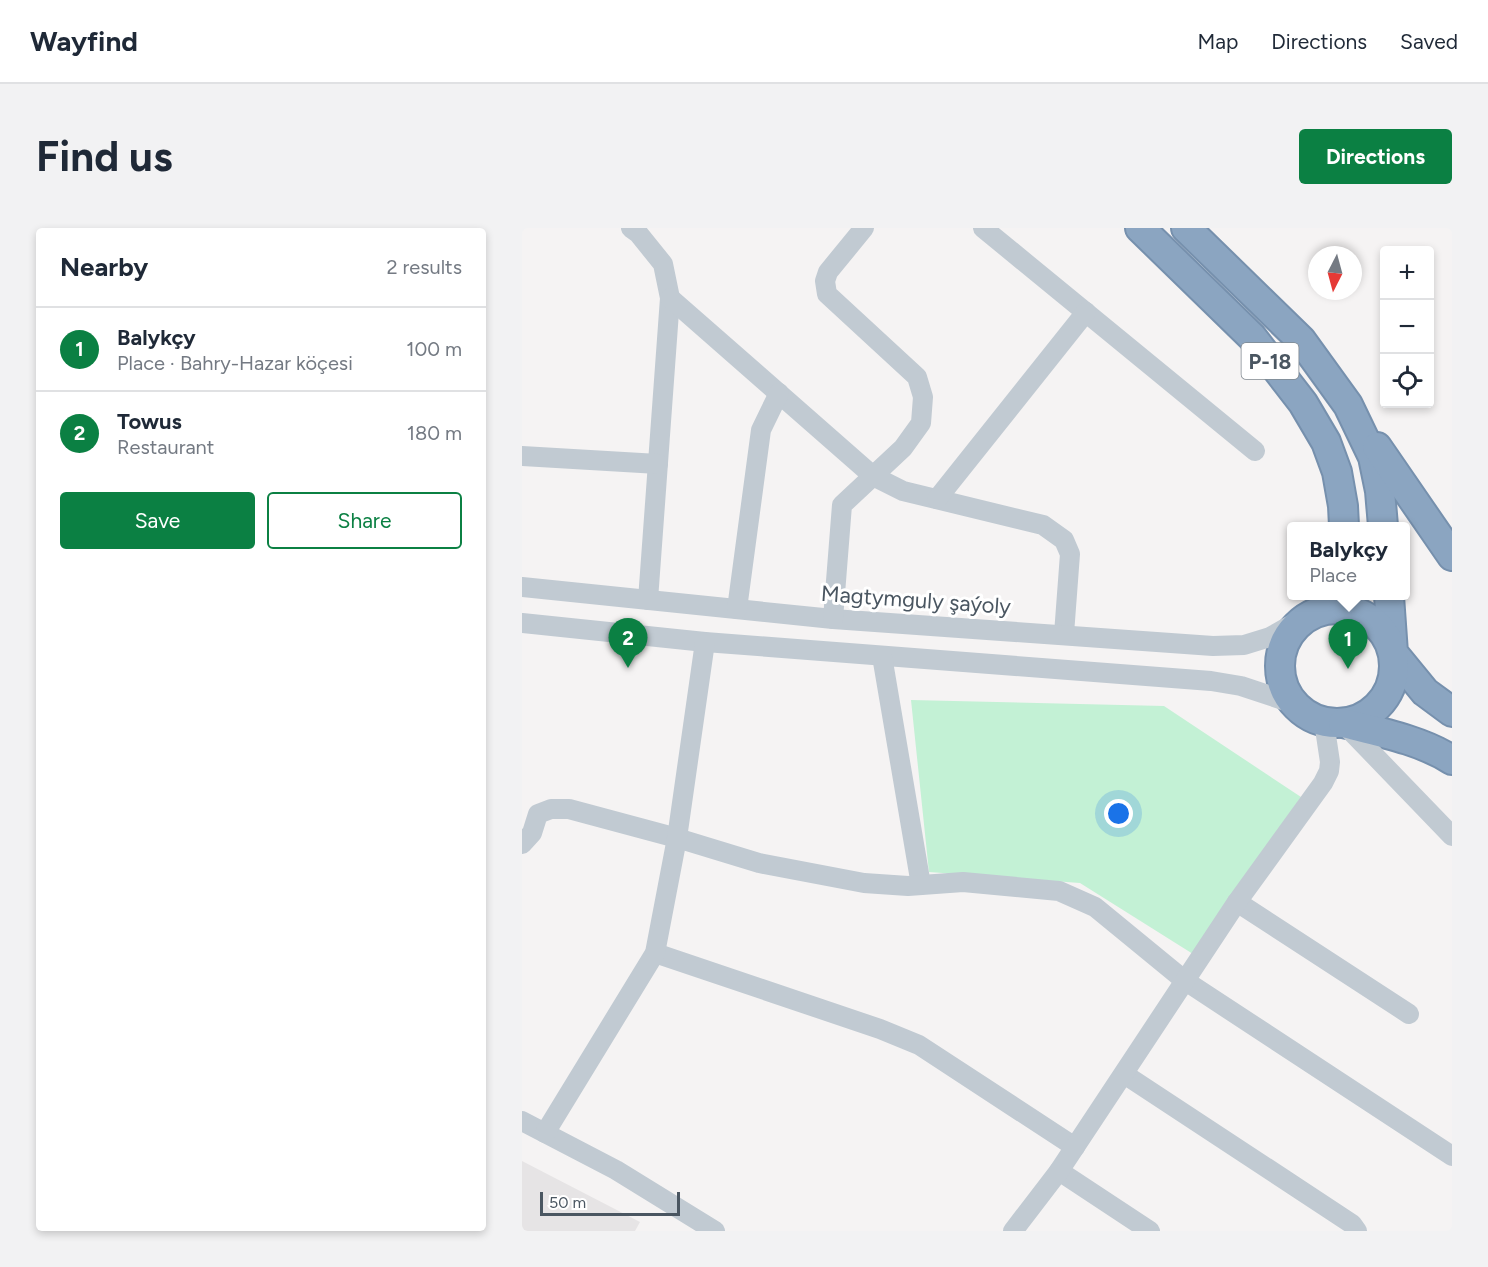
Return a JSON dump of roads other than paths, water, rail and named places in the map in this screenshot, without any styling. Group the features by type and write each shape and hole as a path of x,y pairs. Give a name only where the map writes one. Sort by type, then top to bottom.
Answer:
{"highway":[{"name":"P-18","path":"1140,228 1252,338 1304,403 1326,442 1337,472 1344,522"},
{"name":"P-18","path":"1186,228 1301,340 1348,405 1373,457 1380,491 1383,522"},
{"path":"1348,405 1452,556"},
{"path":"1334,722 1362,718 1378,706 1389,691 1394,672 1389,600"},
{"path":"1452,712 1425,692 1393,653 1386,635 1373,621 1356,611 1338,608 1317,609 1289,633 1281,650 1279,668 1283,686 1292,703 1307,715 1401,738 1452,760"}],"street":[{"path":"833,619 842,505 903,448 921,423 923,397 917,376 827,294 825,281 828,272 864,228"},
{"path":"983,228 1256,451"},
{"path":"636,230 663,264 670,298 648,600"},
{"path":"670,298 873,476 903,491 1043,525 1064,540 1070,554 1064,634"},
{"path":"937,499 1086,312"},
{"path":"737,609 761,430 779,393"},
{"path":"522,456 658,464"},
{"name":"Magtymguly şaýoly","path":"522,587 833,619 1213,646 1244,645 1270,637 1317,609"},
{"path":"522,623 705,642 1211,681 1241,686 1292,703"},
{"path":"545,1133 655,952 677,838 705,642"},
{"path":"882,656 921,885"},
{"path":"1334,722 1452,836"},
{"path":"1013,1231 1059,1171 1237,902 1323,783 1329,771 1334,722"},
{"path":"522,844 532,833 538,814 551,809 569,809 759,862 864,883 908,886 963,882 1059,891 1095,907 1184,980 1452,1156"},
{"path":"1237,902 1409,1014"},
{"path":"655,952 879,1029 919,1046 1075,1147"},
{"path":"1124,1074 1352,1224 1358,1231"},
{"path":"522,1121 616,1170 715,1231"},
{"path":"1059,1171 1150,1231"}],"place":[{"name":"Towus","path":"628,668"},
{"name":"Balykçy","path":"1348,669"}]}
